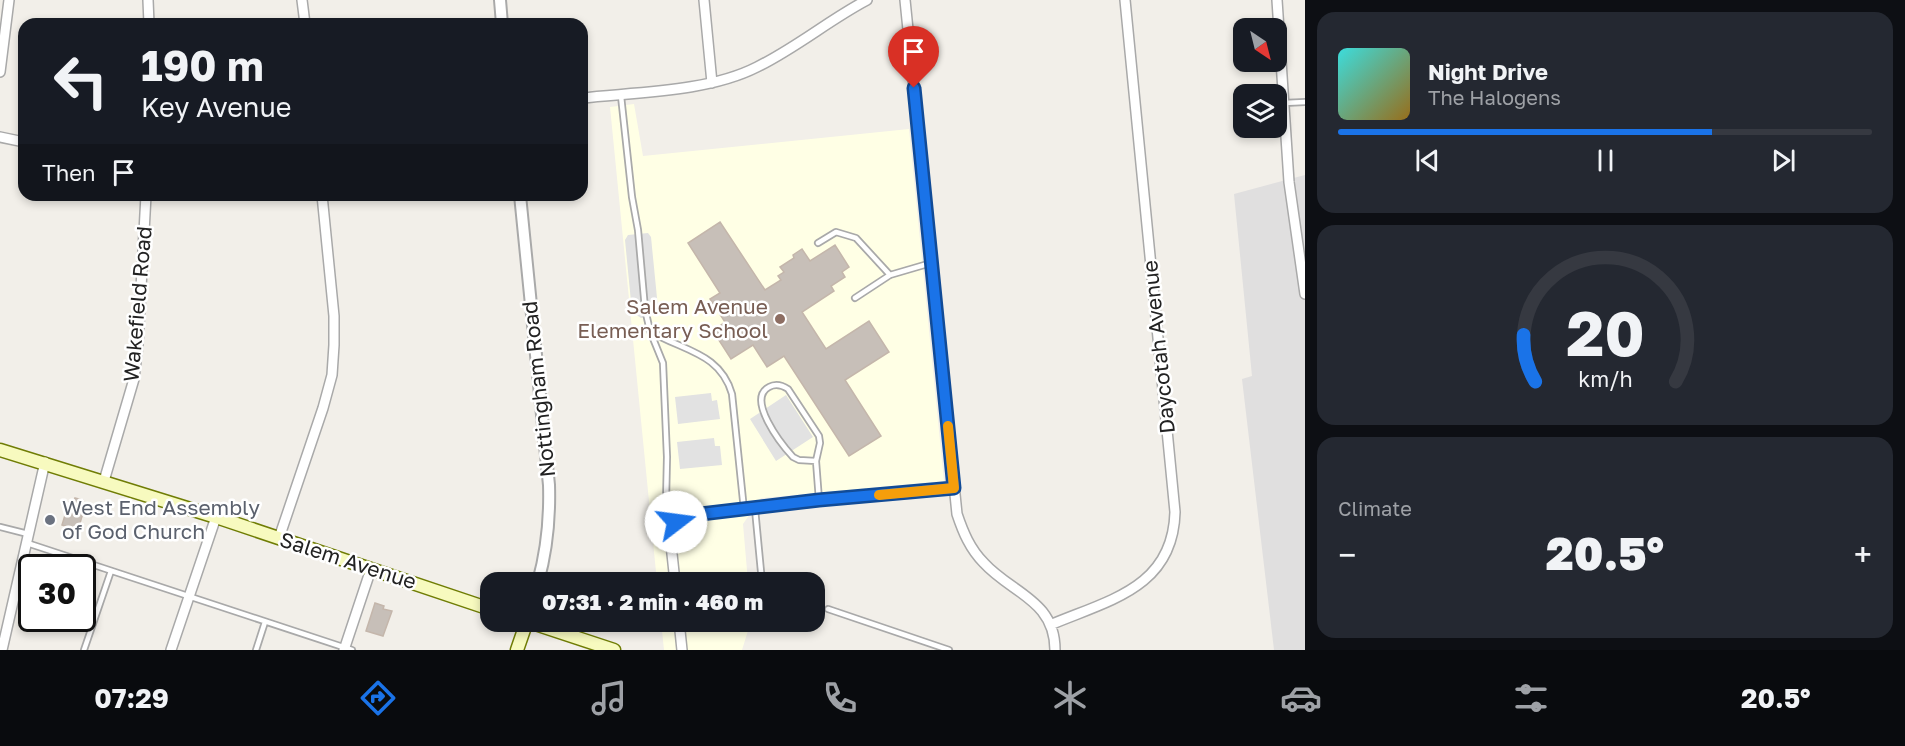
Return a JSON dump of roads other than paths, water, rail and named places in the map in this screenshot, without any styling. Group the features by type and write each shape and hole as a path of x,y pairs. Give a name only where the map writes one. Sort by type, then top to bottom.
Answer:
{"main road":[{"name":"Salem Avenue","path":"0,450 45,462 216,517 480,606"},
{"path":"517,650 523,632"},
{"path":"560,632 614,650"}],"street":[{"path":"0,72 9,0"},
{"path":"148,0 149,18"},
{"path":"302,0 304,18"},
{"path":"500,0 502,18"},
{"path":"704,0 712,83"},
{"path":"588,97 712,83 756,68 867,0"},
{"path":"905,0 957,514 970,546 983,562 996,575 1030,597 1040,608 1050,625 1055,650"},
{"name":"Daycotah Avenue","path":"1050,625 1124,593 1143,582 1164,557 1170,546 1174,529 1175,512 1125,0"},
{"path":"1277,0 1283,84"},
{"path":"0,137 18,141"},
{"path":"1286,138 1289,182 1305,294"},
{"name":"Wakefield Road","path":"104,481 134,380 146,201"},
{"path":"279,538 332,375 334,316 323,201"},
{"name":"Nottingham Road","path":"521,201 549,485 550,524 541,572"},
{"path":"2,650 45,462"},
{"path":"674,572 670,535 673,526 684,516 819,500 954,488"},
{"path":"171,650 216,517"},
{"path":"347,649 371,569"},
{"path":"680,632 682,650"}],"lane":[{"path":"621,94 632,197 638,230 645,309 650,331 663,363 667,457 666,502 670,535"},
{"path":"1287,103 1305,102"},
{"path":"818,243 836,232 856,238 890,275"},
{"path":"855,298 890,275 932,263"},
{"path":"650,331 712,362 729,382 744,510"},
{"path":"816,461 799,460 793,457 761,409 760,398 770,387 782,385 788,388 817,431 820,443 816,461 819,500"},
{"path":"755,509 761,572"},
{"path":"0,527 111,571 347,649"},
{"path":"84,650 111,571"},
{"path":"828,609 950,650"},
{"path":"256,650 265,622"}],"place":[{"name":"Salem Avenue Elementary School","path":"780,319"},
{"name":"West End Assembly of God Church","path":"50,520"}]}
